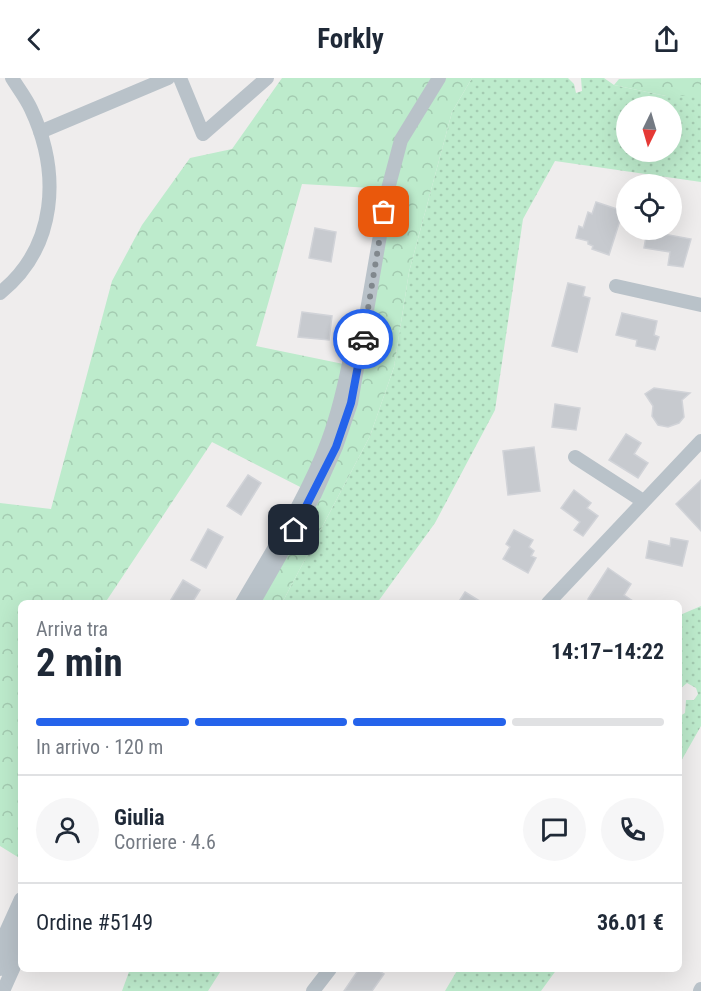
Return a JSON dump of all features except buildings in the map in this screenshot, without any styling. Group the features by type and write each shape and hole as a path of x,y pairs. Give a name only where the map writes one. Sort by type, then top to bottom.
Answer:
{"street":[{"path":"0,292 19,277 42,240 50,204 40,132 31,108 12,78"},
{"path":"40,132 168,78"},
{"path":"180,78 203,134 267,78"},
{"path":"255,600 315,494 336,447 351,403 388,189 401,140 439,78"},
{"path":"244,600 306,490 327,444 342,399 375,214 388,189"},
{"path":"616,286 701,305"},
{"path":"551,600 701,441"},
{"path":"575,457 644,501"},
{"path":"0,945 18,905"},
{"path":"0,969 18,929"},
{"path":"3,991 18,958"},
{"path":"313,991 328,972"}],"green space":[{"path":"282,78 472,78 452,112 409,272 394,367 370,436 284,600 255,600 314,494 212,442 107,600 18,600 18,857 0,846 0,503 51,509 112,281 142,225 190,158 232,149","holes":["302,184 388,189 358,367 256,346"]},
{"path":"472,78 568,78 574,84 576,93 582,91 581,78 604,78 614,85 666,96 616,96 616,162 682,162 682,96 701,96 701,182 682,179 682,174 645,174 555,161 523,219 495,410 435,523 379,600 284,600 370,436 394,367 409,272 452,112"},
{"path":"701,78 701,96 666,96 614,85 619,79"},
{"path":"701,606 701,726 682,759 682,715 685,713 686,700 694,700 698,694 696,688 687,683 682,687 682,614"},
{"path":"129,972 220,972 208,991 122,991"},
{"path":"456,972 555,972 541,991 445,991"}],"way so far":[{"path":"363,339 384,212"}],"route":[{"path":"294,530 315,494 336,447 351,403 363,339"}]}
